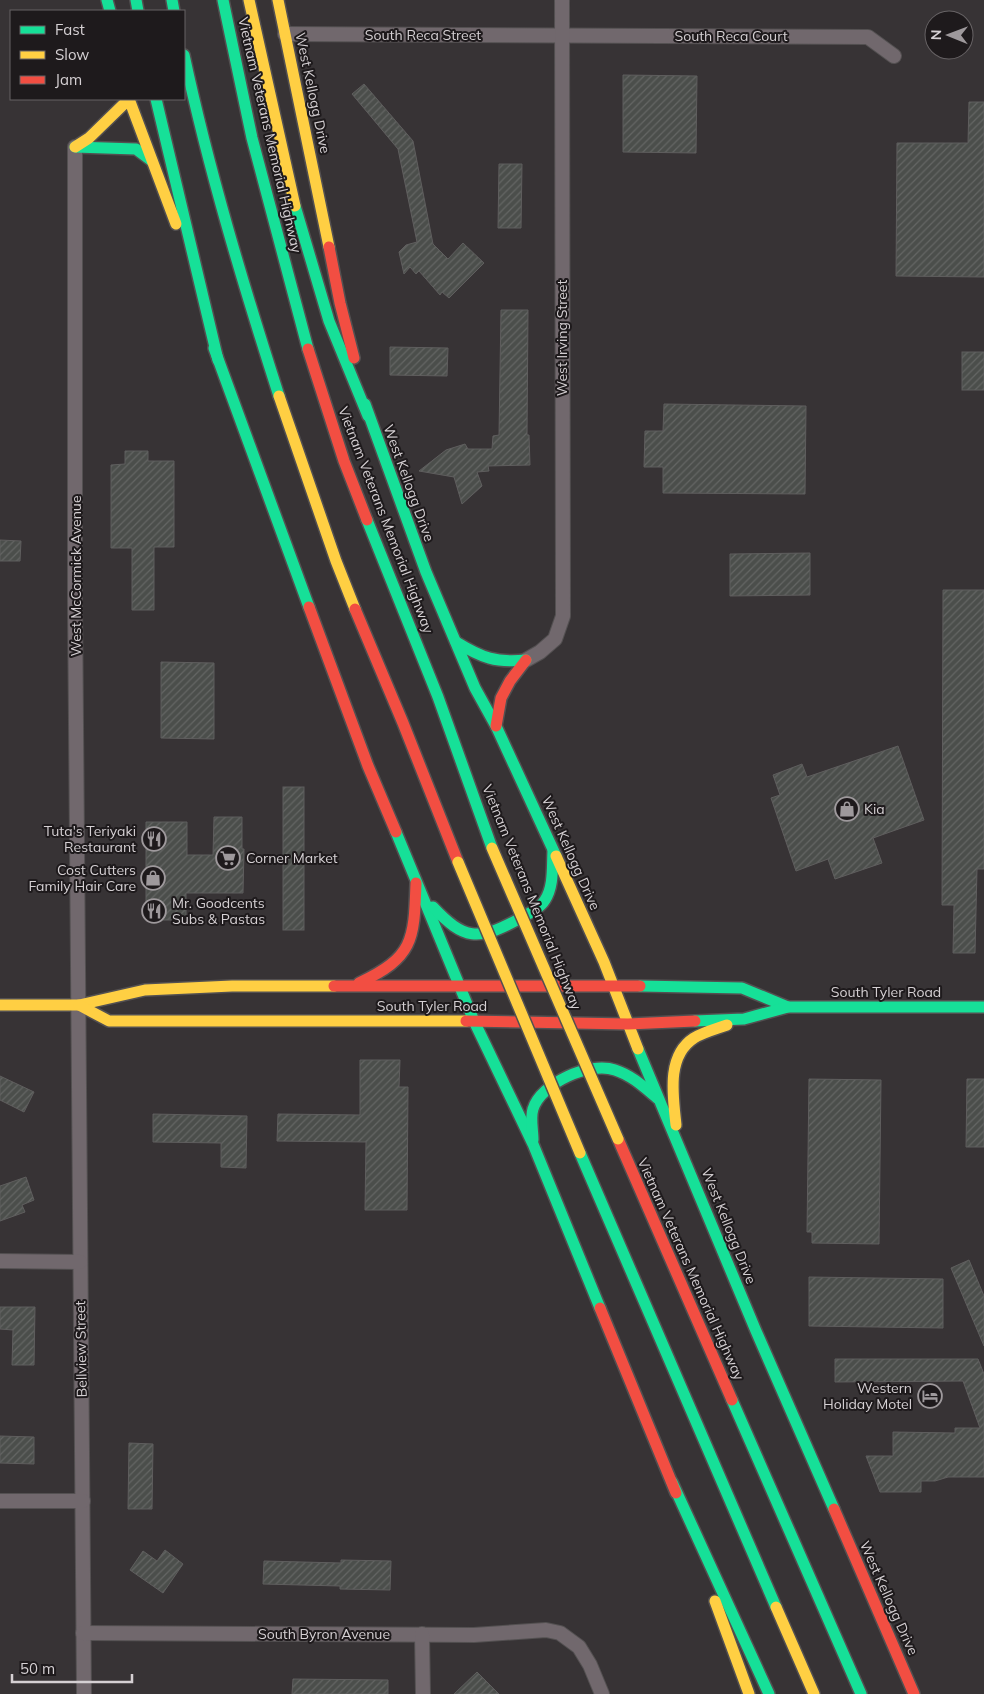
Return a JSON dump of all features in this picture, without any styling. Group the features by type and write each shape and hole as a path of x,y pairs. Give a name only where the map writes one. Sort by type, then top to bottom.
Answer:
{"main road":[{"name":"Vietnam Veterans Memorial Highway","path":"223,0 252,138 304,334 344,461 438,697 492,848 861,1694"},
{"path":"249,0 290,189 329,320 368,416"},
{"name":"West Kellogg Drive","path":"278,0 340,303 368,416 426,572 475,688 496,726 553,848 613,985 658,1099 679,1144 756,1331 914,1694"},
{"path":"185,60 195,106 242,282 289,428 336,561 458,862 580,1153 814,1694"},
{"path":"76,147 89,138 128,100"},
{"path":"129,100 180,233 218,360 368,766 416,877 474,1021 533,1144 672,1482 769,1694"},
{"path":"156,100 218,360"},
{"path":"76,147 136,149 152,161"},
{"path":"456,642 476,655 488,660 503,663 526,660"},
{"path":"496,726 501,698 510,681 526,660"},
{"path":"423,894 446,922 462,933 480,935 497,931 536,909 547,898 553,848"},
{"path":"354,985 376,976 396,963 407,949 414,921 416,877"},
{"name":"South Tyler Road","path":"0,1005 79,1005 145,990 232,986 613,985 742,988 788,1007"},
{"name":"South Tyler Road","path":"79,1005 109,1021 474,1021 628,1024 744,1019 788,1007 984,1007"},
{"path":"679,1144 672,1093 675,1065 679,1053 693,1038 744,1019"},
{"path":"533,1144 533,1109 543,1092 578,1071 609,1068 635,1079 658,1099"},
{"path":"672,1482 749,1694"}],"street":[{"name":"West Irving Street","path":"526,660 540,652 555,639 562,616 562,0"},
{"name":"South Reca Street","path":"285,34 562,35"},
{"name":"South Reca Court","path":"562,35 868,37 894,56"},
{"name":"West McCormick Avenue","path":"76,147 75,602 79,1005"},
{"name":"Bellview Street","path":"79,1005 84,1694"},
{"path":"0,1261 80,1262"},
{"path":"0,1501 83,1501"},
{"name":"South Byron Avenue","path":"84,1633 474,1634 546,1630 564,1636 579,1647 590,1665 602,1694"},
{"path":"422,1634 423,1694"}],"building":[{"path":"623,75 697,76 696,153 623,152"},
{"path":"364,84 413,141 433,244 448,259 463,243 484,263 449,298 442,292 440,295 419,271 416,274 410,267 404,274 399,252 406,245 417,242 398,149 352,94"},
{"path":"969,102 984,102 984,277 896,276 897,143 968,143"},
{"path":"499,164 522,164 521,228 498,228"},
{"path":"501,310 528,310 527,435 529,435 530,465 488,466 489,471 477,472 482,486 462,504 454,477 419,471 446,450 465,444 468,449 492,449 493,436 499,435"},
{"path":"390,347 448,348 447,376 390,375"},
{"path":"962,352 984,352 984,390 962,390"},
{"path":"664,404 806,406 805,494 663,493 663,467 644,467 645,431 663,431"},
{"path":"125,451 148,451 148,461 174,461 174,547 154,547 154,610 132,610 132,548 111,548 111,465 125,464"},
{"path":"0,540 21,541 20,561 0,561"},
{"path":"810,553 810,595 730,596 730,554"},
{"path":"943,590 984,590 984,869 977,869 975,953 953,953 954,905 942,905"},
{"path":"161,662 214,663 214,739 161,738"},
{"name":"Kia","path":"898,746 924,820 873,838 882,863 835,879 828,859 796,871 771,798 780,795 773,775 802,764 807,777"},
{"path":"283,787 304,787 304,930 283,930"},
{"path":"214,817 242,817 242,849 244,849 243,893 186,893 186,920 146,920 146,822 187,822 187,855 213,855"},
{"path":"360,1060 400,1060 399,1087 408,1087 407,1210 365,1210 366,1142 277,1141 278,1114 360,1115"},
{"path":"0,1076 34,1092 24,1112 0,1100"},
{"path":"809,1079 881,1080 879,1244 812,1243 812,1232 807,1232"},
{"path":"967,1079 984,1079 984,1147 966,1147"},
{"path":"153,1114 247,1116 246,1168 221,1167 221,1143 153,1142"},
{"path":"26,1177 34,1200 22,1205 25,1212 0,1221 0,1186"},
{"path":"969,1260 984,1296 984,1346 951,1268"},
{"path":"809,1277 943,1279 943,1328 809,1326"},
{"path":"0,1307 35,1307 34,1365 12,1365 13,1330 0,1329"},
{"path":"835,1359 978,1359 984,1374 984,1477 948,1477 935,1481 921,1481 921,1492 880,1492 866,1456 893,1456 893,1432 955,1433 955,1428 980,1428 963,1381 835,1382"},
{"path":"0,1436 34,1437 34,1464 0,1463"},
{"path":"129,1443 153,1444 152,1509 128,1509"},
{"path":"165,1550 183,1564 163,1593 130,1570 143,1551 157,1561"},
{"path":"341,1560 391,1561 390,1590 340,1589 340,1586 263,1584 264,1561 341,1563"},
{"path":"477,1672 499,1694 454,1694"},
{"path":"293,1679 388,1680 388,1694 292,1694"}],"traffic: fast":[{"path":"107,0 110,10"},
{"path":"136,0 138,10"},
{"path":"172,0 174,10"},
{"path":"223,0 252,138 308,349"},
{"path":"185,59 227,227 279,396"},
{"path":"156,100 218,360"},
{"path":"75,147 136,149 152,161"},
{"path":"295,206 329,321 368,416"},
{"path":"214,348 309,607"},
{"path":"365,404 426,572 475,688 496,726 556,856"},
{"path":"367,520 438,697 492,848"},
{"path":"456,642 482,656 506,661 526,660"},
{"path":"396,832 474,1021 533,1144 600,1308"},
{"path":"433,907 454,926 472,934 481,934 503,927 532,912 545,900 551,883 553,851"},
{"path":"640,986 742,988 788,1007"},
{"path":"695,1021 744,1019 788,1007 984,1007"},
{"path":"638,1049 756,1331 834,1509"},
{"path":"533,1140 532,1113 538,1099 556,1083 568,1076 593,1069 605,1068 615,1070 632,1078 657,1098"},
{"path":"580,1153 776,1607"},
{"path":"732,1400 861,1694"},
{"path":"672,1482 769,1694"}],"traffic: slow":[{"path":"249,0 295,206"},
{"path":"278,0 329,247"},
{"path":"75,147 89,138 128,100"},
{"path":"129,100 176,224"},
{"path":"279,396 336,561 355,609"},
{"path":"492,848 618,1139"},
{"path":"556,856 604,962 638,1049"},
{"path":"458,862 580,1153"},
{"path":"0,1005 79,1005 145,990 232,986 334,986"},
{"path":"79,1005 109,1021 466,1021"},
{"path":"676,1125 673,1077 679,1055 694,1038 727,1025"},
{"path":"715,1601 749,1694"},
{"path":"776,1607 814,1694"}],"traffic: jam":[{"path":"329,247 340,303 354,358"},
{"path":"308,349 344,461 367,520"},
{"path":"309,607 368,766 396,832"},
{"path":"355,609 458,862"},
{"path":"496,726 501,698 510,681 526,660"},
{"path":"359,983 391,964 401,955 407,945 412,933 416,883"},
{"path":"334,986 640,986"},
{"path":"466,1021 628,1024 695,1021"},
{"path":"618,1139 732,1400"},
{"path":"600,1308 676,1493"},
{"path":"834,1509 914,1694"}],"place":[{"name":"Kia","path":"847,809"},
{"name":"Tuta's Teriyaki Restaurant","path":"154,839"},
{"name":"Corner Market","path":"228,858"},
{"name":"Cost Cutters Family Hair Care","path":"153,878"},
{"name":"Mr. Goodcents Subs & Pastas","path":"154,911"},
{"name":"Western Holiday Motel","path":"930,1396"}]}
